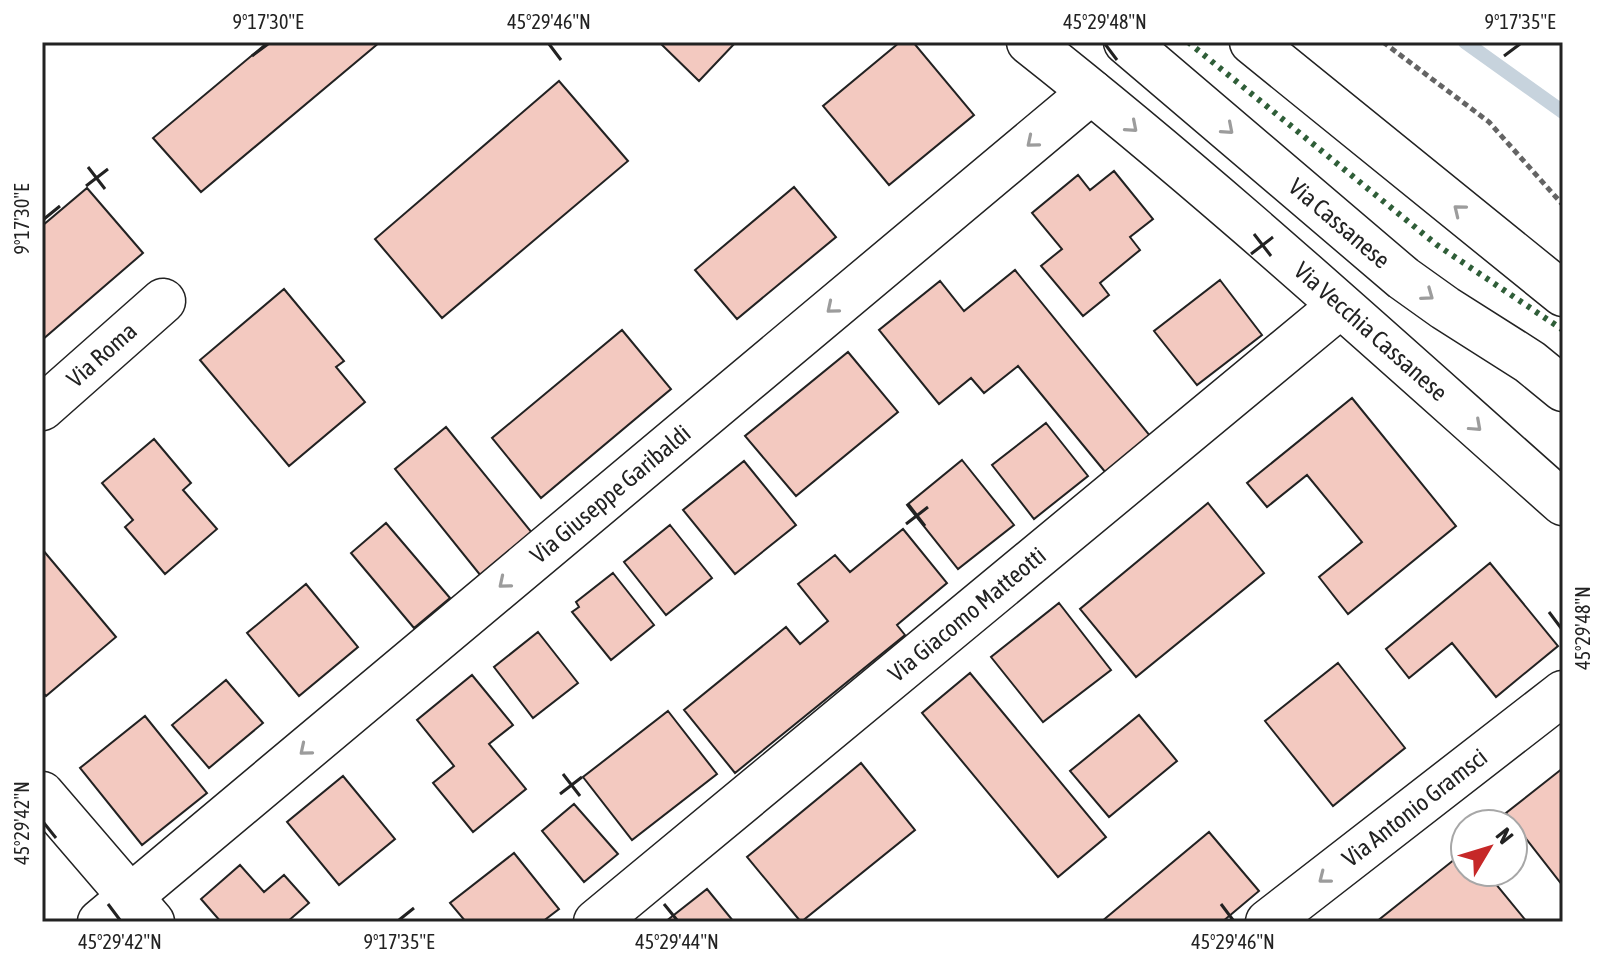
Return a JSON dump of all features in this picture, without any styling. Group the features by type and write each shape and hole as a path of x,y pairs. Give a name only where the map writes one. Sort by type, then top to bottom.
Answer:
{"street":[{"name":"Via Vecchia Cassanese","path":"1029,42 1340,306 1563,503"},
{"name":"Via Cassanese","path":"1126,42 1403,278 1530,362 1563,389"},
{"path":"1252,42 1563,294"},
{"name":"Via Giuseppe Garibaldi","path":"127,913 1091,92"},
{"name":"Via Roma","path":"42,408 163,301"},
{"name":"Via Giacomo Matteotti","path":"596,922 1340,306"},
{"name":"Via Antonio Gramsci","path":"1268,922 1559,694"},
{"path":"42,794 127,913"}],"path":[{"path":"1383,42 1489,122 1563,205"}],"building":[{"path":"268,42 380,42 201,192 153,138"},
{"path":"659,42 736,42 699,81"},
{"path":"900,42 913,42 974,115 889,185 823,106"},
{"path":"559,81 628,161 442,318 375,239"},
{"path":"1114,171 1153,219 1130,237 1140,250 1100,283 1109,295 1083,316 1041,266 1062,249 1032,213 1078,175 1090,190"},
{"path":"794,187 836,237 737,319 695,270"},
{"path":"87,188 143,253 42,340 42,226"},
{"path":"1015,270 1151,437 1106,473 1018,366 984,393 971,378 939,404 879,330 940,281 964,311"},
{"path":"1220,280 1262,335 1197,385 1154,331"},
{"path":"284,289 344,361 336,367 365,402 289,466 200,360"},
{"path":"622,330 671,389 541,498 492,438"},
{"path":"848,352 898,412 796,496 745,436"},
{"path":"1352,398 1456,526 1348,614 1319,577 1362,542 1307,475 1267,507 1247,483"},
{"path":"1046,423 1088,476 1034,519 992,465"},
{"path":"446,427 533,534 481,576 395,469"},
{"path":"154,439 191,483 183,490 217,529 165,574 125,527 133,520 102,483"},
{"path":"962,460 1014,525 958,569 907,505"},
{"path":"744,461 796,525 735,574 683,510"},
{"path":"1208,503 1264,573 1136,677 1080,609"},
{"path":"386,523 450,598 414,628 351,553"},
{"path":"670,525 712,578 666,615 624,562"},
{"path":"903,529 947,583 897,625 905,635 735,773 684,710 786,627 800,644 828,621 798,584 835,555 850,572"},
{"path":"42,549 116,637 46,696 42,691"},
{"path":"1490,563 1558,646 1496,697 1452,643 1409,678 1386,649"},
{"path":"613,573 654,625 611,660 572,612 579,607 576,602"},
{"path":"306,584 358,647 299,696 247,633"},
{"path":"1059,603 1111,670 1043,722 991,657"},
{"path":"538,632 578,683 533,718 494,667"},
{"path":"1338,663 1405,748 1333,806 1265,721"},
{"path":"970,673 1106,837 1058,877 922,713"},
{"path":"472,675 513,725 489,744 526,789 473,832 433,783 454,766 417,720"},
{"path":"226,680 263,723 209,768 172,725"},
{"path":"668,711 717,774 632,840 583,777"},
{"path":"1139,715 1177,761 1109,817 1070,771"},
{"path":"145,716 207,793 142,845 80,768"},
{"path":"861,763 915,830 801,922 747,857"},
{"path":"1563,768 1563,886 1529,842 1529,808 1512,808"},
{"path":"343,776 395,839 339,885 287,822"},
{"path":"574,804 618,854 584,882 542,831"},
{"path":"1209,832 1259,891 1222,922 1101,922"},
{"path":"514,853 559,909 542,922 466,922 450,903"},
{"path":"1449,864 1449,888 1499,888 1527,922 1376,922"},
{"path":"240,865 264,892 284,875 309,903 287,922 221,922 201,899"},
{"path":"707,889 734,922 665,922"}],"waterway":[{"path":"1465,42 1563,112"}],"hedge":[{"path":"1188,42 1437,245 1563,330"}]}
